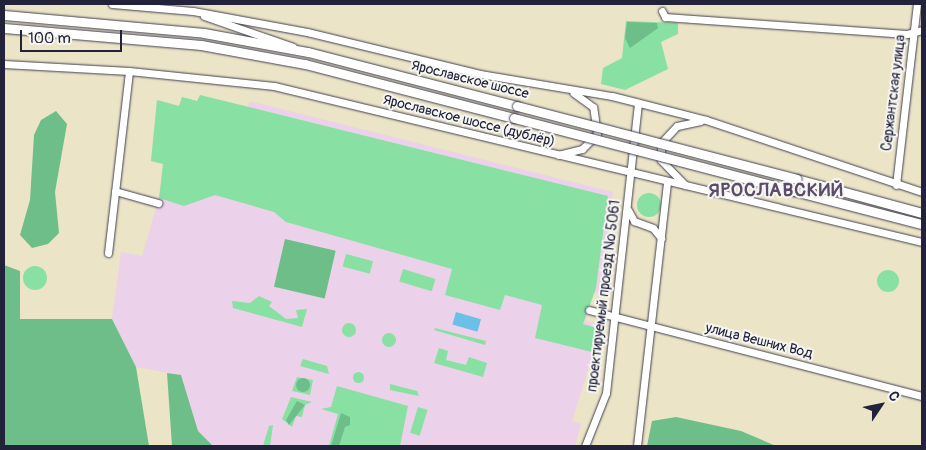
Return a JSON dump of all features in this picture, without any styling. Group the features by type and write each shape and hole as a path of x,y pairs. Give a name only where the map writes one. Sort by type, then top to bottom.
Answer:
{"main road":[{"name":"Ярославское шоссе","path":"4,15 132,24 308,52 797,178 922,213"},
{"name":"Ярославское шоссе","path":"4,28 201,45 305,64 922,224"}],"street":[{"path":"112,4 137,4 193,12 570,91 638,103 706,120 896,185 922,192"},
{"name":"Сержантская улица","path":"896,185 918,4"},
{"path":"662,11 664,16 693,19 914,32 922,30"},
{"path":"193,12 308,52"},
{"name":"Ярославское шоссе (дублёр)","path":"4,64 129,71 274,86 692,189 922,242"},
{"path":"108,253 129,71"},
{"path":"552,155 582,149 597,134 593,107 570,91"},
{"name":"проектируемый проезд № 5061","path":"585,446 604,404 612,328 618,314 638,103"},
{"path":"692,189 672,175 660,151 677,126 706,120"},
{"path":"638,446 649,325 662,238 667,182"},
{"path":"115,191 158,203"},
{"path":"627,206 634,221 653,228 662,238"},
{"name":"улица Вешних Вод","path":"589,310 618,314 649,325 922,396"}],"shaded area":[{"path":"200,95 247,107 250,101 613,192 599,292 593,294 586,321 602,325 572,421 581,424 575,446 213,446 198,432 181,375 136,367 112,319 121,252 142,256 163,184 163,164 151,161 157,100 179,106 182,97 197,101"}],"green space":[{"path":"626,21 678,23 678,34 661,42 668,69 625,90 601,84 603,68 622,58"},
{"path":"627,22 657,23 658,28 630,48 625,38"},
{"path":"200,95 608,196 596,288 583,324 597,328 592,352 535,338 542,305 505,295 500,310 445,295 452,269 286,222 274,212 215,195 184,206 159,198 163,164 151,161 157,100 179,106 182,97 197,101"},
{"path":"56,111 67,124 55,192 59,233 48,244 32,248 20,235 30,200 34,135 41,120"},
{"path":"649,193 657,197 661,205 657,213 649,217 641,213 637,205 641,197"},
{"path":"285,239 336,251 325,298 274,287"},
{"path":"346,254 373,261 370,274 343,267"},
{"path":"4,265 20,271 20,319 112,319 136,367 149,446 4,446"},
{"path":"35,266 44,269 47,278 44,287 35,290 26,287 23,278 26,269"},
{"path":"403,269 436,279 432,291 399,281"},
{"path":"888,270 896,273 899,281 896,289 888,292 880,289 877,281 880,273"},
{"path":"259,296 272,302 269,306 286,319 298,318 296,310 307,309 302,327 233,308 232,301 250,303"},
{"path":"346,323 352,323 356,330 352,337 346,337 342,333 342,327"},
{"path":"435,328 486,341 485,345 434,330"},
{"path":"386,333 392,333 396,340 392,347 386,347 382,343 382,337"},
{"path":"439,348 448,351 446,360 466,365 469,357 487,363 483,377 434,363"},
{"path":"303,359 327,366 329,374 300,366"},
{"path":"358,371 364,377 358,383 352,377"},
{"path":"167,373 181,375 198,431 213,446 172,446"},
{"path":"297,377 313,380 310,395 292,391"},
{"path":"300,378 306,378 310,385 306,392 300,392 296,388 296,382"},
{"path":"390,384 417,391 419,396 390,390"},
{"path":"337,386 408,406 400,446 329,446 338,414 321,409 331,407"},
{"path":"291,397 312,402 305,405 302,417 296,416 292,427 282,419"},
{"path":"297,401 305,405 289,425 286,420"},
{"path":"418,407 428,410 420,436 410,433"},
{"path":"341,413 350,417 350,425 345,427 339,446 331,446"},
{"path":"676,417 741,431 776,446 647,446 652,421"},
{"path":"273,425 270,446 263,446 269,426"}],"water":[{"path":"456,312 481,319 477,332 452,324"}],"district":[{"name":"ЯРОСЛАВСКИЙ","path":"776,191"}]}
